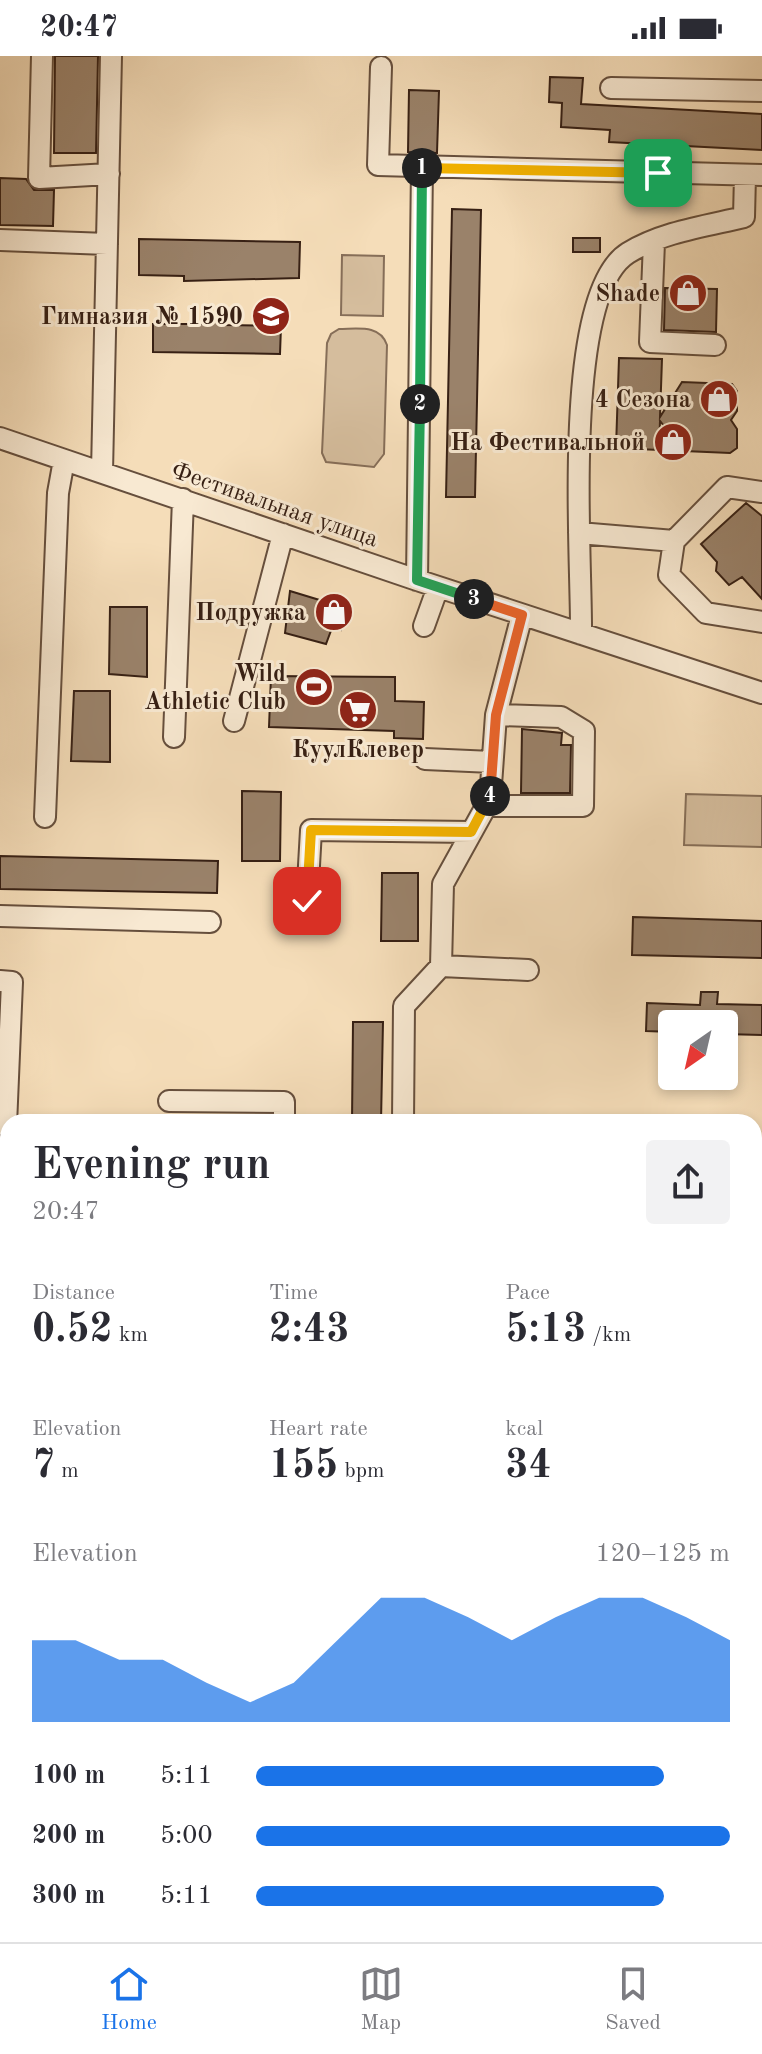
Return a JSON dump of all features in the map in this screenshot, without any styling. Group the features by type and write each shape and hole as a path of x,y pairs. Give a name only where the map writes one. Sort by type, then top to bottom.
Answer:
{"street":[{"path":"42,56 39,178 109,174"},
{"path":"102,472 111,56"},
{"path":"381,67 378,165 754,175 744,217 654,242 625,254 601,286 589,324 579,533 581,634"},
{"path":"611,88 762,91"},
{"path":"417,580 422,167"},
{"path":"0,240 107,244"},
{"path":"654,242 650,342 715,345"},
{"name":"Фестивальная улица","path":"0,438 762,693"},
{"path":"45,817 58,493 64,460"},
{"path":"762,492 727,487 674,541 669,575 706,613 762,622"},
{"path":"174,737 183,499"},
{"path":"579,533 674,541"},
{"path":"234,721 283,534"},
{"path":"424,626 438,587"},
{"path":"403,1114 404,1006 441,966 443,884 487,806 496,715 522,615"},
{"path":"487,806 583,806 584,731 561,717 496,715"},
{"path":"425,759 492,762"},
{"path":"307,901 311,830 471,832"},
{"path":"0,916 210,922"},
{"path":"441,966 528,970"},
{"path":"0,981 12,982 6,1114"},
{"path":"169,1101 284,1102 284,1114"}],"shaded area":[{"path":"342,255 384,256 383,316 341,315"},
{"path":"339,329 373,331 384,338 387,345 384,454 374,467 326,462 322,453 327,343 331,334"},
{"path":"686,794 762,796 762,847 684,845"}],"building":[{"path":"55,56 98,56 96,153 54,153"},
{"path":"550,77 583,78 581,104 762,114 762,150 609,142 610,130 561,127 562,103 549,102"},
{"path":"409,90 439,91 437,153 408,152"},
{"path":"0,178 26,179 34,190 54,190 53,226 0,225"},
{"path":"452,209 481,210 475,497 446,497"},
{"path":"573,238 600,238 600,252 573,252"},
{"path":"139,239 300,242 299,278 184,281 184,276 139,275"},
{"path":"665,288 717,289 716,332 664,330"},
{"path":"209,315 225,315 225,325 281,326 280,354 153,352 153,324 209,324"},
{"path":"619,358 662,359 660,417 682,382 732,384 737,391 737,411 731,420 737,429 737,448 730,453 684,451 660,421 659,450 616,448"},
{"path":"746,503 762,516 762,599 742,577 729,585 716,571 717,562 701,544"},
{"path":"290,591 349,609 341,630 332,628 326,644 285,633"},
{"path":"110,607 147,607 147,677 109,674"},
{"path":"271,676 395,677 395,701 424,702 423,739 394,738 394,731 269,727"},
{"path":"74,691 110,691 110,762 71,761"},
{"path":"522,729 562,733 561,745 571,745 570,793 521,793"},
{"path":"242,791 281,792 280,861 242,861"},
{"path":"0,856 218,861 217,893 0,889"},
{"path":"382,873 418,873 418,941 381,941"},
{"path":"633,917 762,921 762,958 632,955"},
{"path":"701,992 718,992 717,1004 762,1005 762,1035 738,1034 738,1010 658,1010 658,1031 646,1031 647,1003 700,1005"},
{"path":"353,1022 383,1022 381,1114 352,1114"}],"place":[{"name":"Shade","path":"688,293"},
{"name":"Гимназия № 1590","path":"271,316"},
{"name":"4 Сезона","path":"719,399"},
{"name":"На Фестивальной","path":"673,442"},
{"name":"Подружка","path":"334,612"},
{"name":"Wild Athletic Club","path":"314,687"},
{"name":"КуулКлевер","path":"358,710"}],"route":[{"path":"307,901 311,830 471,832 490,799 496,715 522,615 417,580 422,167 658,173"}]}
